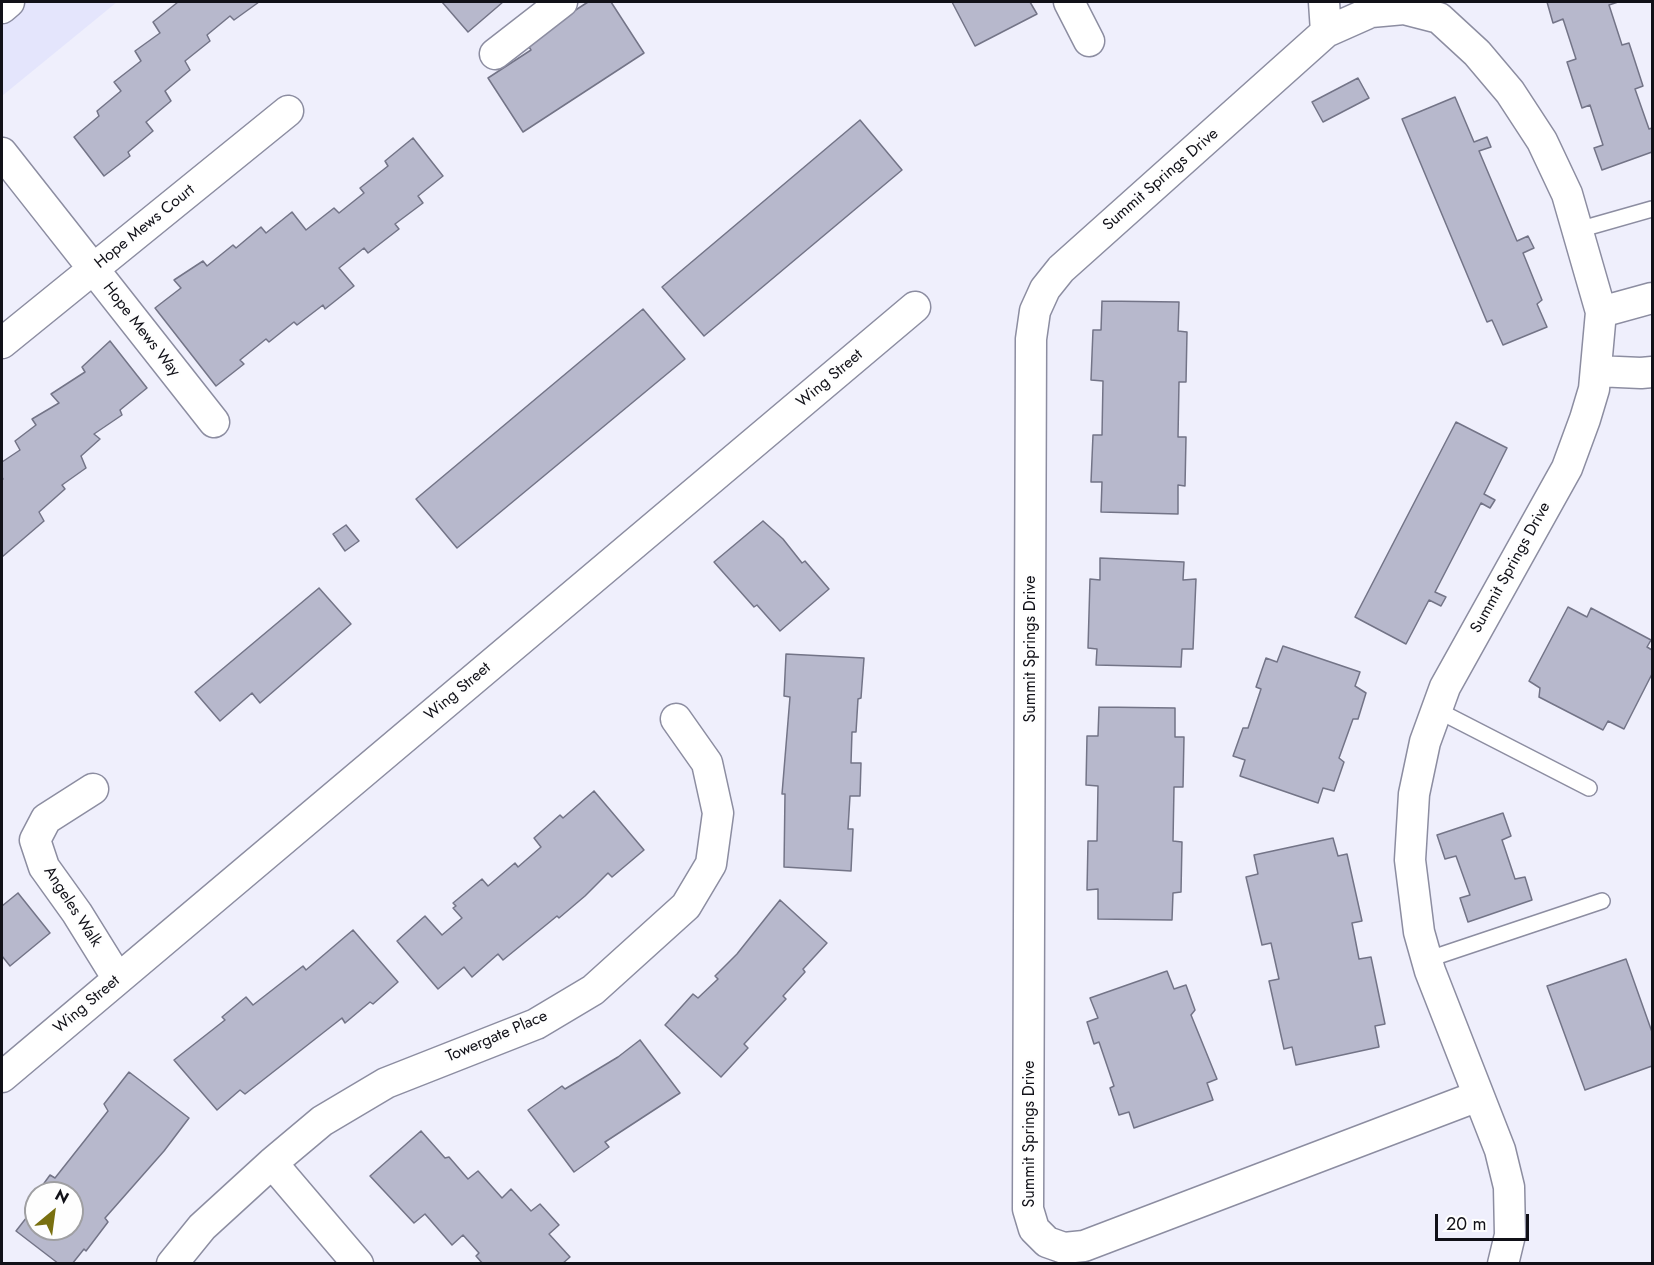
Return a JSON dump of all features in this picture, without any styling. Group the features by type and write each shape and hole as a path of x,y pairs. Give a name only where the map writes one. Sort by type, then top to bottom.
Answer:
{"street":[{"path":"2,8 9,2"},
{"path":"495,54 562,2"},
{"path":"1069,2 1089,41"},
{"path":"1324,2 1326,32"},
{"name":"Summit Springs Drive","path":"1406,5 1439,18 1477,53 1510,92 1542,141 1567,194 1601,312 1594,389 1567,468 1445,687 1425,742 1414,794 1410,860 1419,932 1426,960 1478,1096 1084,1246 1064,1248 1047,1242 1034,1229 1028,1209 1031,339 1035,311 1045,289 1060,269 1326,32 1371,12 1406,5"},
{"name":"Hope Mews Court","path":"2,343 288,111"},
{"name":"Hope Mews Way","path":"3,158 214,422"},
{"path":"1601,312 1653,298"},
{"name":"Wing Street","path":"2,1077 915,307"},
{"path":"1596,370 1641,374 1653,372"},
{"name":"Towergate Place","path":"172,1263 202,1227 322,1121 386,1083 536,1024 593,990 686,906 711,864 718,813 707,763 676,719"},
{"name":"Angeles Walk","path":"93,789 46,819 35,840 44,867 77,913 118,979"},
{"path":"1478,1096 1500,1150 1509,1187 1510,1235 1503,1263"},
{"path":"272,1163 358,1263"}],"lane":[{"path":"1578,230 1653,209"},
{"path":"1437,710 1589,788"},
{"path":"1426,960 1602,901"}],"shaded area":[{"path":"2,2 117,2 2,96"}],"building":[{"path":"178,2 259,2 234,20 230,16 207,35 210,41 185,61 190,70 165,91 171,101 146,122 153,131 128,152 130,156 104,176 74,137 99,116 97,111 121,91 114,82 141,61 135,51 160,33 153,22"},
{"path":"442,2 503,2 468,32"},
{"path":"588,2 611,2 644,53 523,132 488,78 531,50 526,42"},
{"path":"952,2 1030,2 1037,14 975,46"},
{"path":"1547,2 1618,2 1609,5 1622,45 1629,43 1643,86 1635,89 1649,129 1652,128 1652,152 1602,170 1594,148 1603,145 1590,105 1582,108 1567,62 1576,59 1563,19 1553,23"},
{"path":"1358,78 1369,98 1323,122 1312,102"},
{"path":"1455,97 1474,142 1487,137 1491,147 1479,151 1517,241 1528,236 1534,248 1523,253 1542,300 1537,304 1547,327 1503,345 1492,320 1487,322 1402,119"},
{"path":"860,120 902,170 704,336 662,287"},
{"path":"413,138 443,176 418,196 423,203 395,224 399,229 368,253 364,248 339,268 354,286 325,309 323,305 297,325 294,322 269,342 266,339 240,360 244,364 216,386 155,308 181,288 174,280 203,261 207,266 233,245 236,248 261,227 266,233 292,212 306,230 334,208 339,213 364,193 360,188 388,166 385,161"},
{"path":"1102,301 1179,302 1178,331 1187,332 1186,382 1179,382 1178,437 1186,437 1185,486 1178,485 1178,514 1101,512 1102,482 1091,482 1093,435 1102,435 1103,381 1091,380 1093,330 1101,330"},
{"path":"643,309 685,359 457,548 416,499"},
{"path":"110,341 147,388 120,410 122,415 94,434 100,439 81,456 86,468 62,485 65,489 39,512 44,521 2,557 2,462 20,450 15,441 36,425 32,419 59,403 51,394 85,372 82,367"},
{"path":"1456,422 1507,448 1484,494 1495,500 1490,508 1481,503 1435,592 1446,597 1441,606 1429,600 1406,644 1355,617"},
{"path":"763,521 783,539 802,563 805,561 829,589 780,631 757,605 754,607 714,562"},
{"path":"346,525 359,541 345,551 333,534"},
{"path":"1100,558 1184,562 1183,580 1196,579 1193,649 1182,649 1181,667 1096,665 1097,649 1088,648 1090,579 1100,580"},
{"path":"319,588 351,624 260,703 252,693 220,721 195,692"},
{"path":"1568,607 1587,617 1591,608 1651,640 1647,647 1652,650 1652,674 1624,729 1608,721 1603,730 1539,697 1540,688 1529,681"},
{"path":"1283,646 1360,672 1355,686 1366,693 1358,719 1353,719 1339,758 1344,762 1334,791 1323,788 1318,803 1240,776 1245,760 1233,756 1243,728 1248,728 1261,689 1256,687 1266,658 1277,662"},
{"path":"786,654 864,658 856,732 852,732 851,763 861,763 860,796 850,796 848,829 853,829 851,871 784,867 785,794 782,794 790,697 784,696"},
{"path":"1099,707 1175,708 1175,737 1184,737 1183,787 1174,787 1173,841 1182,842 1181,892 1173,893 1172,920 1098,919 1098,889 1087,890 1088,841 1097,841 1098,786 1086,785 1087,736 1098,736"},
{"path":"594,791 644,850 612,877 608,873 559,918 557,916 503,960 498,954 472,977 464,967 438,989 397,941 425,916 442,935 462,918 453,908 456,906 453,903 482,879 488,886 515,863 518,867 541,847 534,838 560,815 563,818"},
{"path":"1503,813 1511,836 1502,840 1515,879 1525,877 1532,900 1468,922 1460,898 1470,895 1456,856 1445,859 1437,835"},
{"path":"1333,838 1338,856 1347,854 1362,921 1352,923 1359,959 1371,957 1385,1024 1375,1026 1379,1047 1296,1065 1292,1047 1284,1049 1269,981 1279,979 1271,943 1262,945 1246,877 1258,874 1254,855"},
{"path":"18,893 50,933 10,966 2,956 2,906"},
{"path":"780,900 827,943 803,969 805,972 783,996 786,999 744,1044 748,1048 721,1077 665,1025 693,994 698,998 718,979 715,976 737,954"},
{"path":"353,930 398,982 373,1004 370,1002 345,1023 342,1018 245,1094 240,1090 217,1110 174,1060 225,1020 222,1017 246,997 253,1005 303,966 306,970"},
{"path":"1626,959 1652,1032 1652,1066 1585,1090 1547,986"},
{"path":"1167,971 1174,989 1186,985 1195,1010 1191,1015 1217,1079 1207,1083 1213,1100 1134,1128 1129,1112 1119,1115 1110,1088 1114,1086 1099,1042 1094,1044 1087,1022 1098,1018 1090,998"},
{"path":"640,1040 680,1093 605,1142 609,1147 574,1172 528,1110 562,1086 565,1089 618,1057"},
{"path":"129,1072 189,1118 164,1151 105,1218 108,1222 86,1251 84,1249 72,1264 59,1264 29,1241 84,1241 84,1181 46,1181 50,1175 55,1178 108,1111 104,1104"},
{"path":"421,1131 445,1158 449,1157 468,1179 478,1171 502,1198 511,1189 531,1211 540,1204 559,1225 549,1234 570,1257 562,1264 483,1264 476,1256 479,1253 463,1235 452,1245 425,1214 414,1223 370,1176"},
{"path":"24,1221 24,1237 16,1231"}]}
